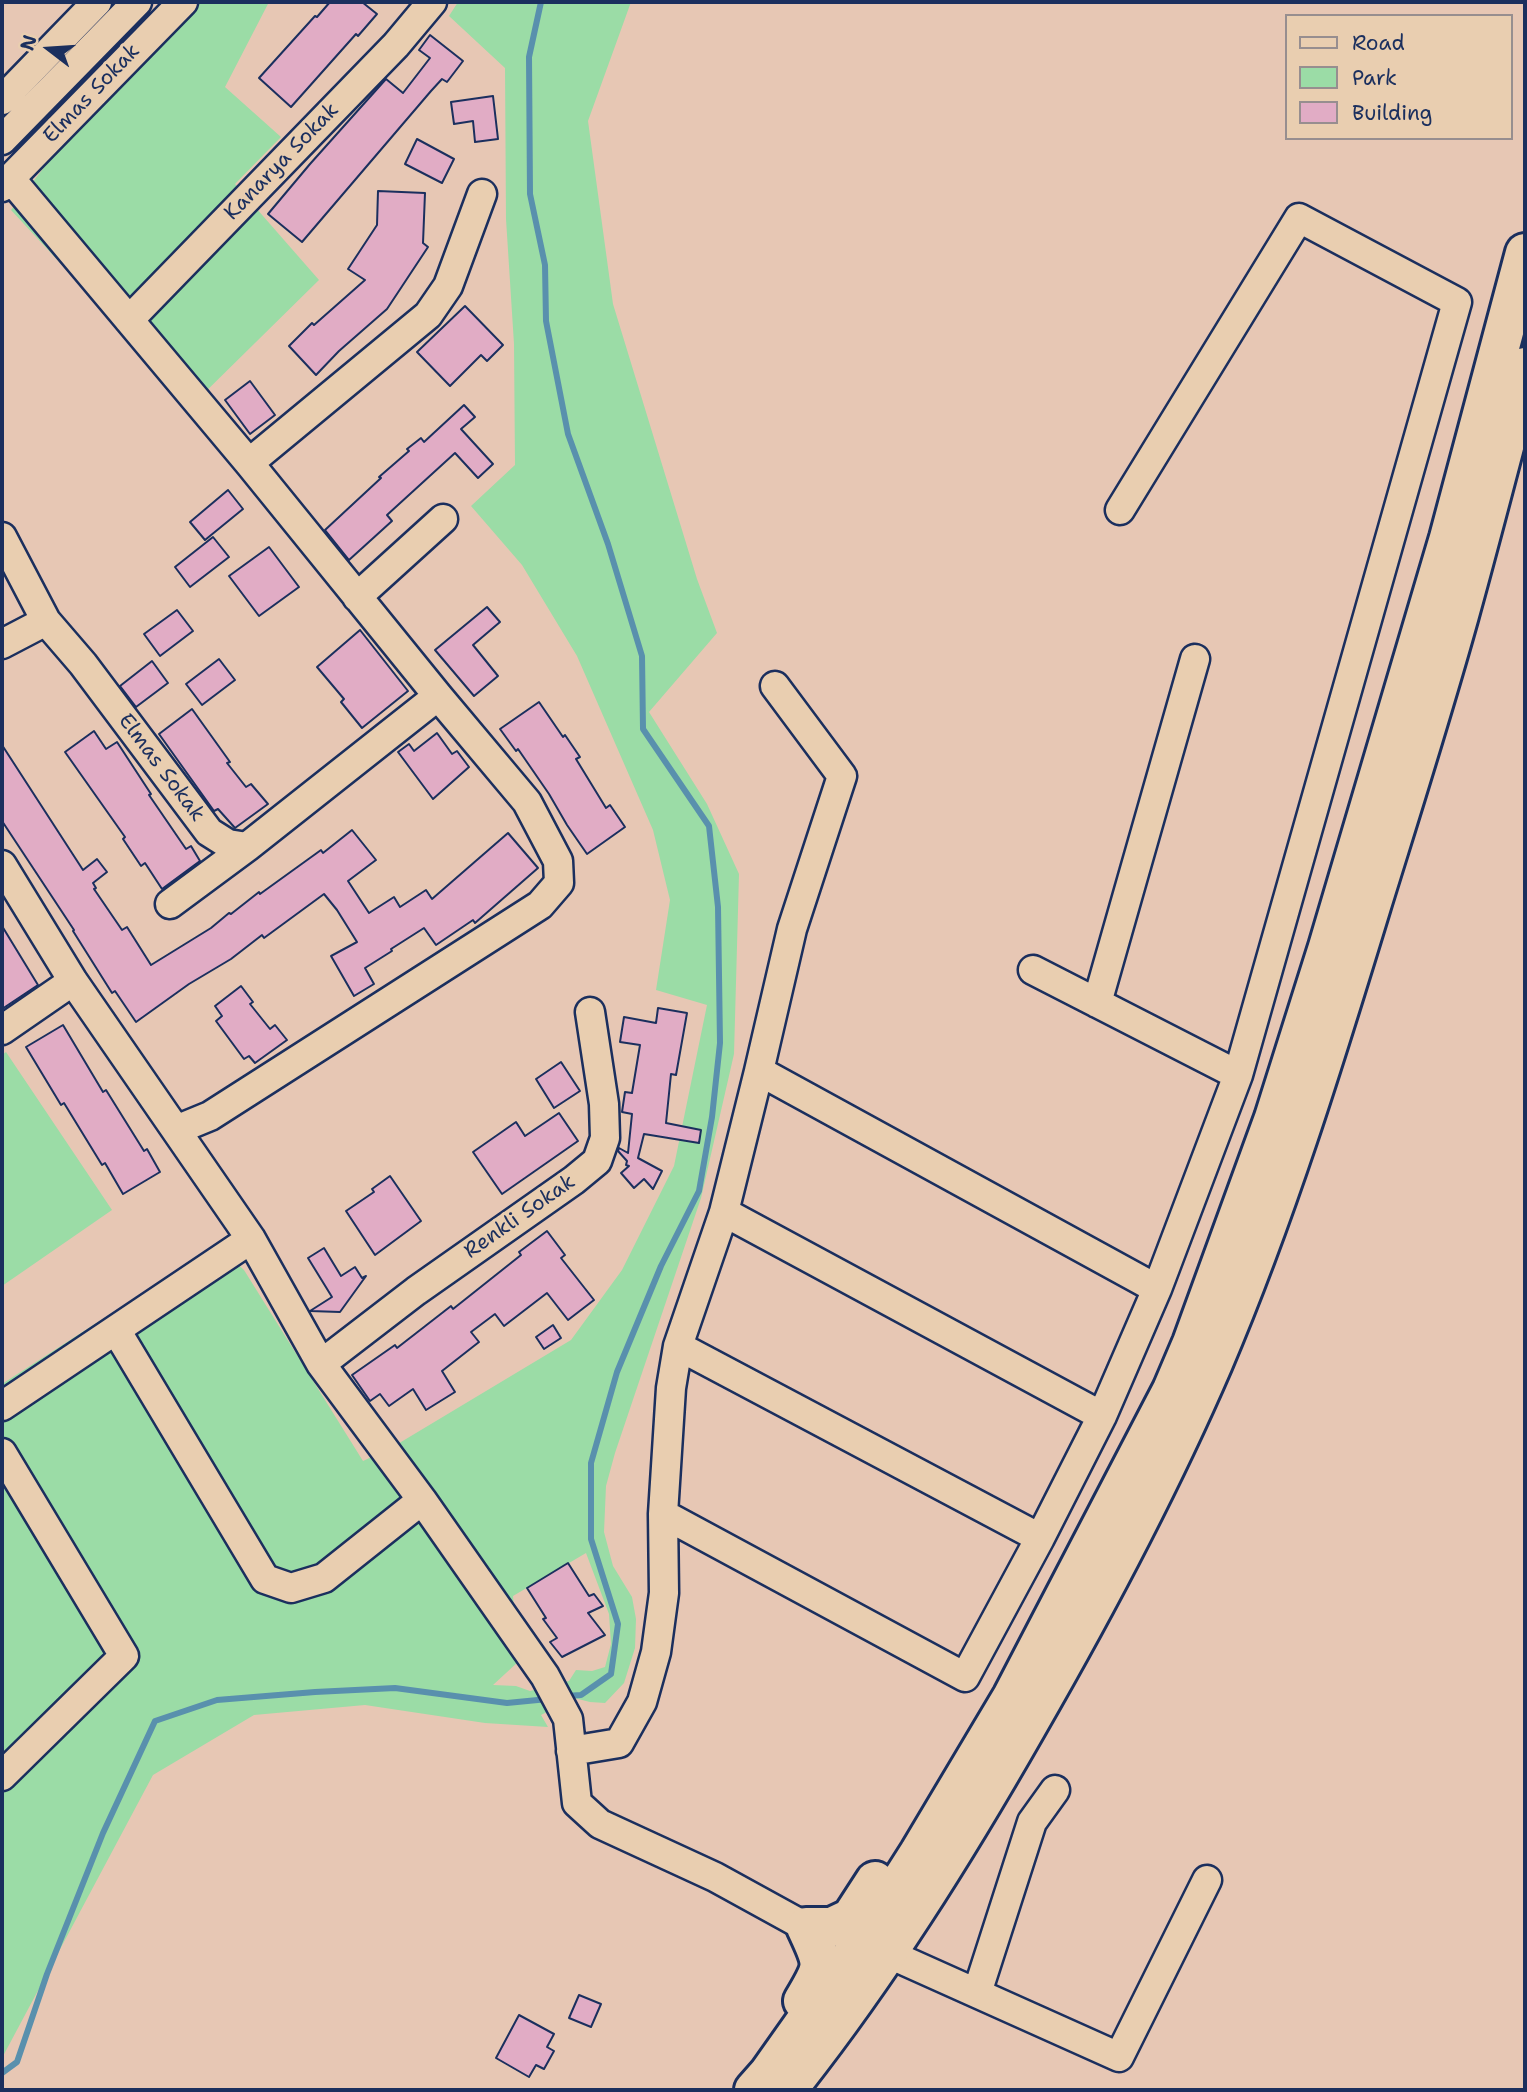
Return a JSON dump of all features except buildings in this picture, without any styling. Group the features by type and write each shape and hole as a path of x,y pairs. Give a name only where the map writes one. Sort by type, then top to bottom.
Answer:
{"highway":[{"path":"754,2090 769,2073 870,1930 1012,1697 1172,1390 1192,1343 1274,1118 1328,947 1449,538 1525,253"},
{"path":"787,2090 816,2054 887,1953 995,1782 1090,1615 1162,1476 1218,1350 1333,1032 1458,616 1525,367"},
{"path":"737,2090 802,2004 820,1973 820,1957 806,1927 832,1927 851,1918 966,1742 1172,1390"}],"street":[{"path":"2,100 97,2"},
{"path":"2,140 137,2"},
{"name":"Elmas Sokak","path":"6,183 183,2"},
{"name":"Kanarya Sokak","path":"129,320 386,54 432,2"},
{"path":"51,90 75,112"},
{"path":"6,183 129,320 527,802 558,861 559,883 540,905 210,1116 176,1130"},
{"path":"249,463 428,314 448,286 482,194"},
{"path":"663,1514 965,1677 1102,1416 1157,1289 1238,1075 1457,302 1299,218 1120,510"},
{"path":"357,597 443,519"},
{"name":"Elmas Sokak","path":"2,537 46,621 83,664 209,832 228,844 247,847"},
{"path":"2,644 46,621"},
{"path":"1097,1003 1195,659"},
{"path":"571,1751 619,1743 642,1702 656,1652 664,1593 663,1514 670,1388 678,1346 724,1212 792,929 842,776 775,686"},
{"path":"170,904 247,847 438,696"},
{"path":"2,865 74,981 251,1239 321,1364 422,1500 545,1676 568,1719 576,1803 600,1824 715,1877 806,1927"},
{"path":"1033,970 1238,1075"},
{"path":"2,1030 74,981"},
{"name":"Renkli Sokak","path":"321,1364 416,1291 597,1161 605,1138 604,1104 590,1012"},
{"path":"759,1071 1157,1289"},
{"path":"724,1212 1102,1416"},
{"path":"2,1406 251,1239"},
{"path":"116,1330 265,1579 291,1588 324,1578 422,1500"},
{"path":"678,1346 1040,1538"},
{"path":"2,1453 124,1656 3,1771"},
{"path":"977,1993 1032,1822 1055,1790"},
{"path":"887,1953 1118,2057 1207,1881"}],"green space":[{"path":"198,2 269,2 225,87 281,137 235,184 319,280 192,405 11,210 87,112"},
{"path":"458,2 631,2 588,121 613,304 697,579 717,633 649,712 707,804 739,874 734,1054 701,1198 606,1486 604,1532 613,1566 632,1597 636,1619 635,1648 624,1683 605,1703 574,1698 541,1715 548,1727 485,1723 365,1705 254,1715 153,1775 2,2058 2,1384 217,1245 244,1270 363,1461 391,1448 571,1340 622,1270 674,1166 707,1005 656,990 670,900 653,830 577,656 522,565 471,506 515,465 514,344 506,219 505,68 449,16","holes":["586,1553 609,1614 611,1644 605,1667 592,1671 576,1670 569,1681 530,1691 516,1686 493,1685 518,1662 513,1596"]},
{"path":"6,1052 112,1210 2,1286 2,1055"}],"waterway":[{"path":"541,2 529,57 530,194 545,265 546,321 568,434 608,544 642,656 643,729 709,826 718,907 720,1043 712,1117 699,1191 661,1266 617,1372 591,1463 591,1539 618,1624 611,1674 581,1695 566,1696"},
{"path":"2,2073 17,2062 47,1974 103,1833 155,1721 217,1700 315,1692 395,1688 507,1703 548,1699"}]}
